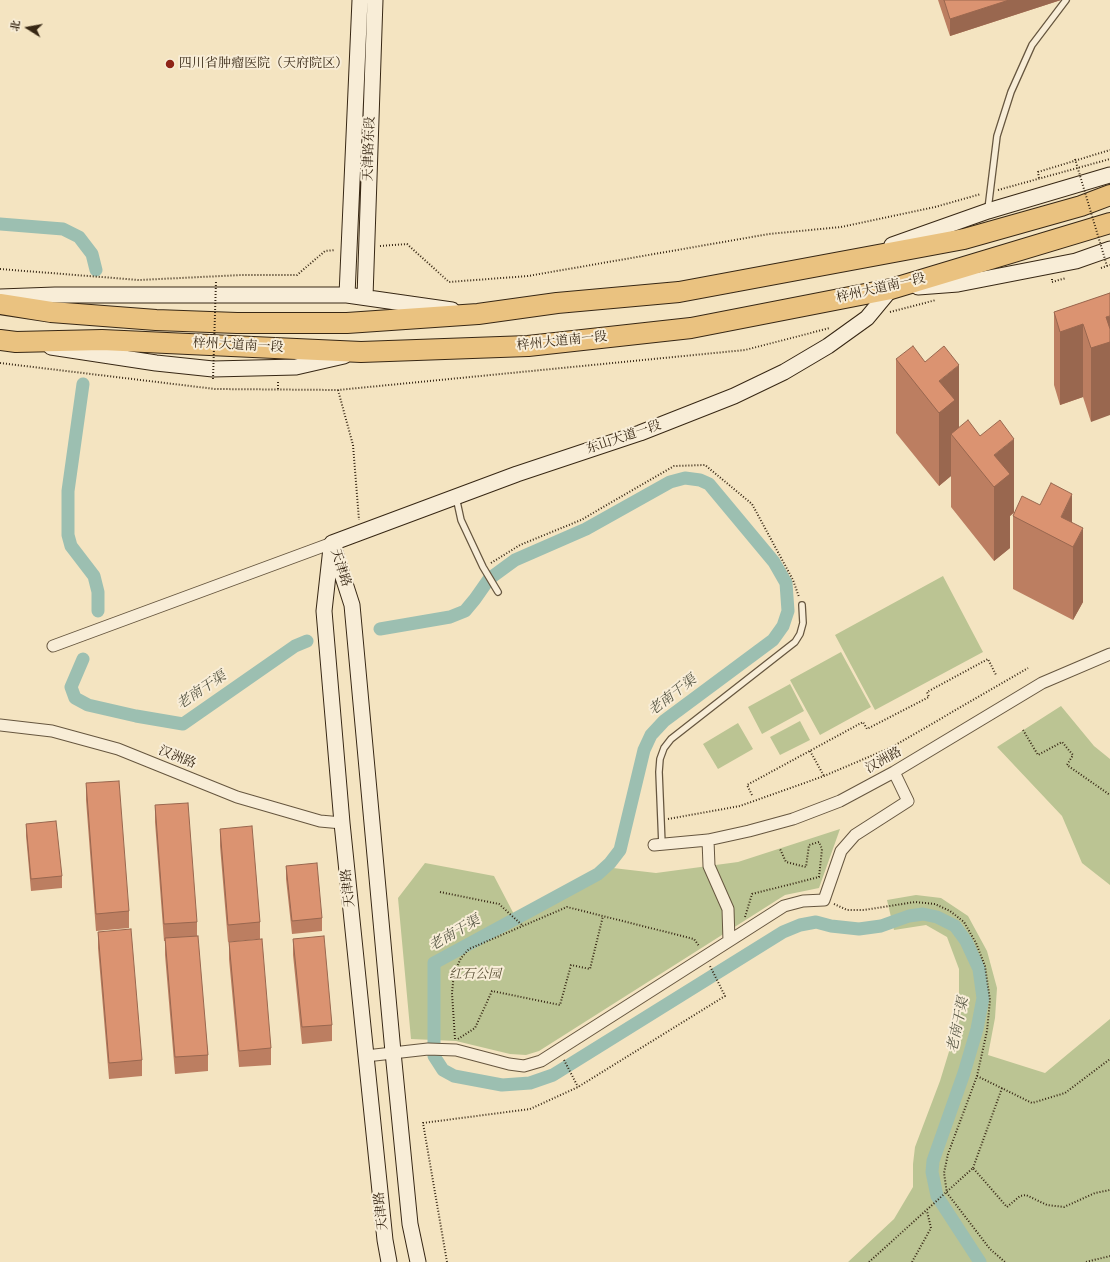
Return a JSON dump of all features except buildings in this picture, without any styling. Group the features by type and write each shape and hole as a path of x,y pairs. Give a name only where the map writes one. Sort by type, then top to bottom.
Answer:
{"highway":[{"name":"梓州大道南一段","path":"0,304 51,312 156,320 237,322 347,323 478,314 557,303 679,292 964,239 1081,206 1110,195"},
{"name":"梓州大道南一段","path":"8,341 102,340 361,352 528,346 691,328 892,289 1110,223"}],"street":[{"name":"天津路东段","path":"347,295 360,0"},
{"name":"天津路东段","path":"365,297 375,0"},
{"path":"852,260 988,211 1110,175"},
{"path":"892,289 958,284 1076,261 1110,249"},
{"name":"东山大道一段","path":"332,543 516,474 640,433 734,396 784,372 828,346 867,318 892,289"},
{"path":"0,297 55,295 347,295 478,314"},
{"path":"53,646 332,543"},
{"name":"天津路","path":"332,543 324,611 342,824 385,1240 389,1262"},
{"name":"天津路","path":"332,543 352,605 410,1224 418,1262"},
{"name":"汉洲路","path":"658,845 708,840 793,819 840,801 894,772 1042,683 1110,654"},
{"name":"汉洲路","path":"0,725 52,731 118,748 237,797 320,821 342,824"},
{"path":"366,1056 393,1052 440,1049 456,1050 509,1064 524,1066 541,1061 784,906 802,901 824,900 841,851 855,835 908,801 894,772"},
{"path":"708,840 709,866 728,909 729,941"}],"lane":[{"path":"988,211 997,136 1010,92 1032,46 1066,0"},
{"path":"456,497 461,520 483,567 498,592"},
{"path":"658,845 661,820 659,772 660,759 664,748 671,739 795,642 800,634 803,623 802,605"}],"path":[{"path":"1040,178 1038,172 1076,159 1110,150"},
{"path":"367,247 407,244 449,282 528,276 769,234 841,227 934,207 1110,158"},
{"path":"1076,159 1109,266"},
{"path":"0,269 139,280 242,274 297,275 325,251 349,249"},
{"path":"213,379 216,281"},
{"path":"338,390 353,446 360,533"},
{"path":"483,567 520,545 581,520 674,466 705,465 752,504 792,580 802,605"},
{"path":"752,795 747,785 863,722 867,729 929,697 927,692 988,659 996,675"},
{"path":"661,820 740,806 824,776 892,747 1028,668"},
{"path":"1023,730 1038,756 1062,742 1073,755 1067,764 1110,795"},
{"path":"810,751 824,776"},
{"path":"744,921 752,894 819,876 822,849 819,842 809,845 806,867 786,862 780,849"},
{"path":"440,892 499,904 523,926"},
{"path":"824,900 847,910 864,910 915,902 935,904 950,911 964,922 985,966 990,1000 987,1031 977,1076 948,1154 944,1173 947,1193 990,1249 1005,1262"},
{"path":"603,916 590,969 570,965 560,1005 492,991 475,1028 456,1041 452,994 454,973 461,958 469,949 567,907 603,916 694,939"},
{"path":"447,1262 423,1123 530,1109 578,1087 725,996 705,957"},
{"path":"558,1050 578,1087"},
{"path":"977,1076 1032,1103 1065,1093 1110,1059"},
{"path":"869,1262 928,1211 973,1168 1002,1088"},
{"path":"973,1168 1007,1207 1020,1196 1026,1195 1047,1205 1064,1207 1094,1193 1110,1190"},
{"path":"912,1262 931,1228 928,1211"},
{"path":"1086,1262 1110,1256"}],"green space":[{"path":"943,576 983,652 875,710 835,635"},
{"path":"841,652 871,707 820,735 790,680"},
{"path":"790,684 804,711 762,734 748,707"},
{"path":"1061,706 1094,746 1110,759 1110,885 1082,863 1062,816 997,747"},
{"path":"800,721 810,740 780,755 770,737"},
{"path":"738,723 753,749 718,769 703,744"},
{"name":"红石公园","path":"840,829 819,888 785,895 539,1051 526,1055 510,1054 456,1041 411,1039 398,898 425,863 494,876 518,922 613,868 656,873 738,862"},
{"path":"916,895 941,898 968,916 987,951 997,988 995,1018 988,1055 1045,1073 1110,1019 1110,1262 848,1262 894,1219 913,1187 915,1147 940,1081 955,1032 959,997 959,969 947,937 926,925 894,930 887,900"}],"waterway":[{"name":"老南干渠","path":"0,224 63,229 79,237 92,254 96,270"},
{"name":"老南干渠","path":"83,384 68,491 68,535 71,546 94,576 98,592 98,611"},
{"name":"老南干渠","path":"380,629 450,617 465,611 489,579 515,560 586,529 670,482 685,478 700,480 709,484 774,562 786,583 788,611 783,626 773,640 664,721 651,735 644,750 620,850 610,863 598,874 434,963 434,1056 443,1070 454,1076 502,1085 530,1083 553,1075 783,932 800,925 816,922 831,926 859,929 881,926 909,916 923,914 937,917 955,926 966,941 979,969 983,998 977,1029 964,1073 933,1161 932,1172 937,1196 980,1262"},
{"name":"老南干渠","path":"83,659 71,687 75,698 88,705 136,716 183,724 295,646 307,641"}],"place":[{"name":"四川省肿瘤医院（天府院区）","path":"170,64"}]}
